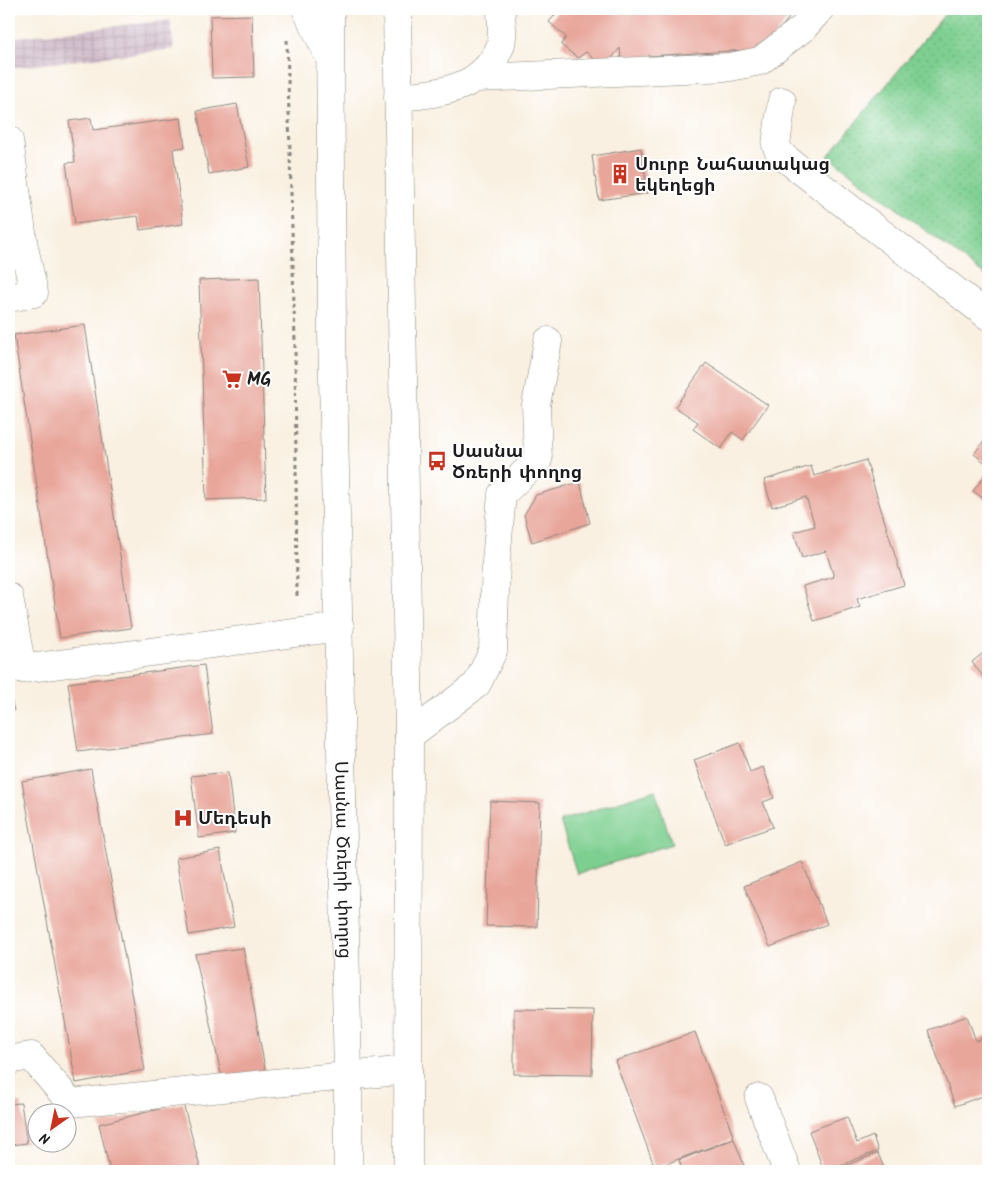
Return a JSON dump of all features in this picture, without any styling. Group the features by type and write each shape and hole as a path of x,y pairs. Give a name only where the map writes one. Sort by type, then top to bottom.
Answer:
{"main road":[{"path":"306,9 331,60"},
{"name":"Սասնա Ծռերի փողոց","path":"330,9 332,331 340,627 348,1171"},
{"path":"398,97 428,94 462,87 478,78 500,46 501,9"},
{"path":"478,78 730,67 760,61 803,28 820,9"},
{"path":"400,17 398,97 409,736 408,1171"},
{"path":"782,101 776,145 780,154 988,316"},
{"path":"9,140 24,247 34,293 9,298"},
{"path":"409,736 477,684 493,651 496,562 502,494 538,460 536,405 548,341"},
{"path":"9,598 22,669 340,627"},
{"path":"9,1060 32,1056 71,1103 408,1070"},
{"path":"759,1098 787,1171"}],"path":[{"path":"287,38 295,342 297,598"}],"shaded area":[{"path":"170,20 174,49 9,68 9,38"}],"green space":[{"path":"949,9 988,9 988,278 828,156"},
{"path":"655,790 672,844 577,874 560,821"}],"building":[{"path":"560,9 796,9 764,49 648,56 649,67 622,69 620,48 604,68 586,52 578,58 561,45 566,37 549,22"},
{"path":"252,15 254,77 212,78 210,16"},
{"path":"237,104 249,167 209,174 197,111"},
{"path":"91,118 93,130 181,118 185,147 173,149 183,224 140,230 138,216 75,224 66,163 75,162 69,121"},
{"name":"Սուրբ Նահատակաց եկեղեցի","path":"641,148 648,193 599,200 592,156"},
{"path":"259,278 266,498 206,500 199,280"},
{"path":"85,325 131,628 60,638 14,335"},
{"path":"706,363 768,405 743,440 732,432 721,449 693,429 698,422 675,407"},
{"path":"985,439 988,441 988,465 974,454"},
{"path":"866,460 904,585 857,599 860,607 814,621 803,586 834,577 826,551 802,558 794,532 815,526 806,497 772,507 764,480 811,466 814,476"},
{"path":"988,471 988,502 973,491"},
{"path":"580,482 590,523 532,542 524,515 536,495"},
{"path":"988,649 988,683 972,662"},
{"path":"204,665 213,734 78,752 68,683"},
{"path":"9,691 14,711 9,712"},
{"path":"740,743 750,772 763,767 774,798 763,802 773,827 725,844 694,760"},
{"path":"91,769 145,1070 76,1083 22,781"},
{"path":"228,772 235,833 199,838 191,776"},
{"path":"490,801 540,803 537,927 486,926"},
{"path":"220,850 234,927 189,935 176,858"},
{"path":"802,862 827,924 770,947 744,886"},
{"path":"243,948 266,1074 223,1083 195,954"},
{"path":"514,1009 593,1010 592,1075 514,1074"},
{"path":"967,1016 976,1041 987,1036 988,1039 988,1094 955,1106 928,1030"},
{"path":"695,1032 734,1138 655,1168 615,1061"},
{"path":"21,1103 27,1143 11,1145 9,1104"},
{"path":"183,1103 201,1171 110,1171 99,1124"},
{"path":"847,1117 857,1143 873,1136 878,1151 824,1171 809,1131"},
{"path":"734,1139 746,1171 683,1171 679,1160"},
{"path":"878,1153 885,1171 831,1171"}],"place":[{"name":"Սուրբ Նահատակաց եկեղեցի","path":"620,174"},
{"name":"MG","path":"232,379"},
{"name":"Սասնա Ծռերի փողոց","path":"437,461"},
{"name":"Մեդեսի","path":"183,818"}]}
